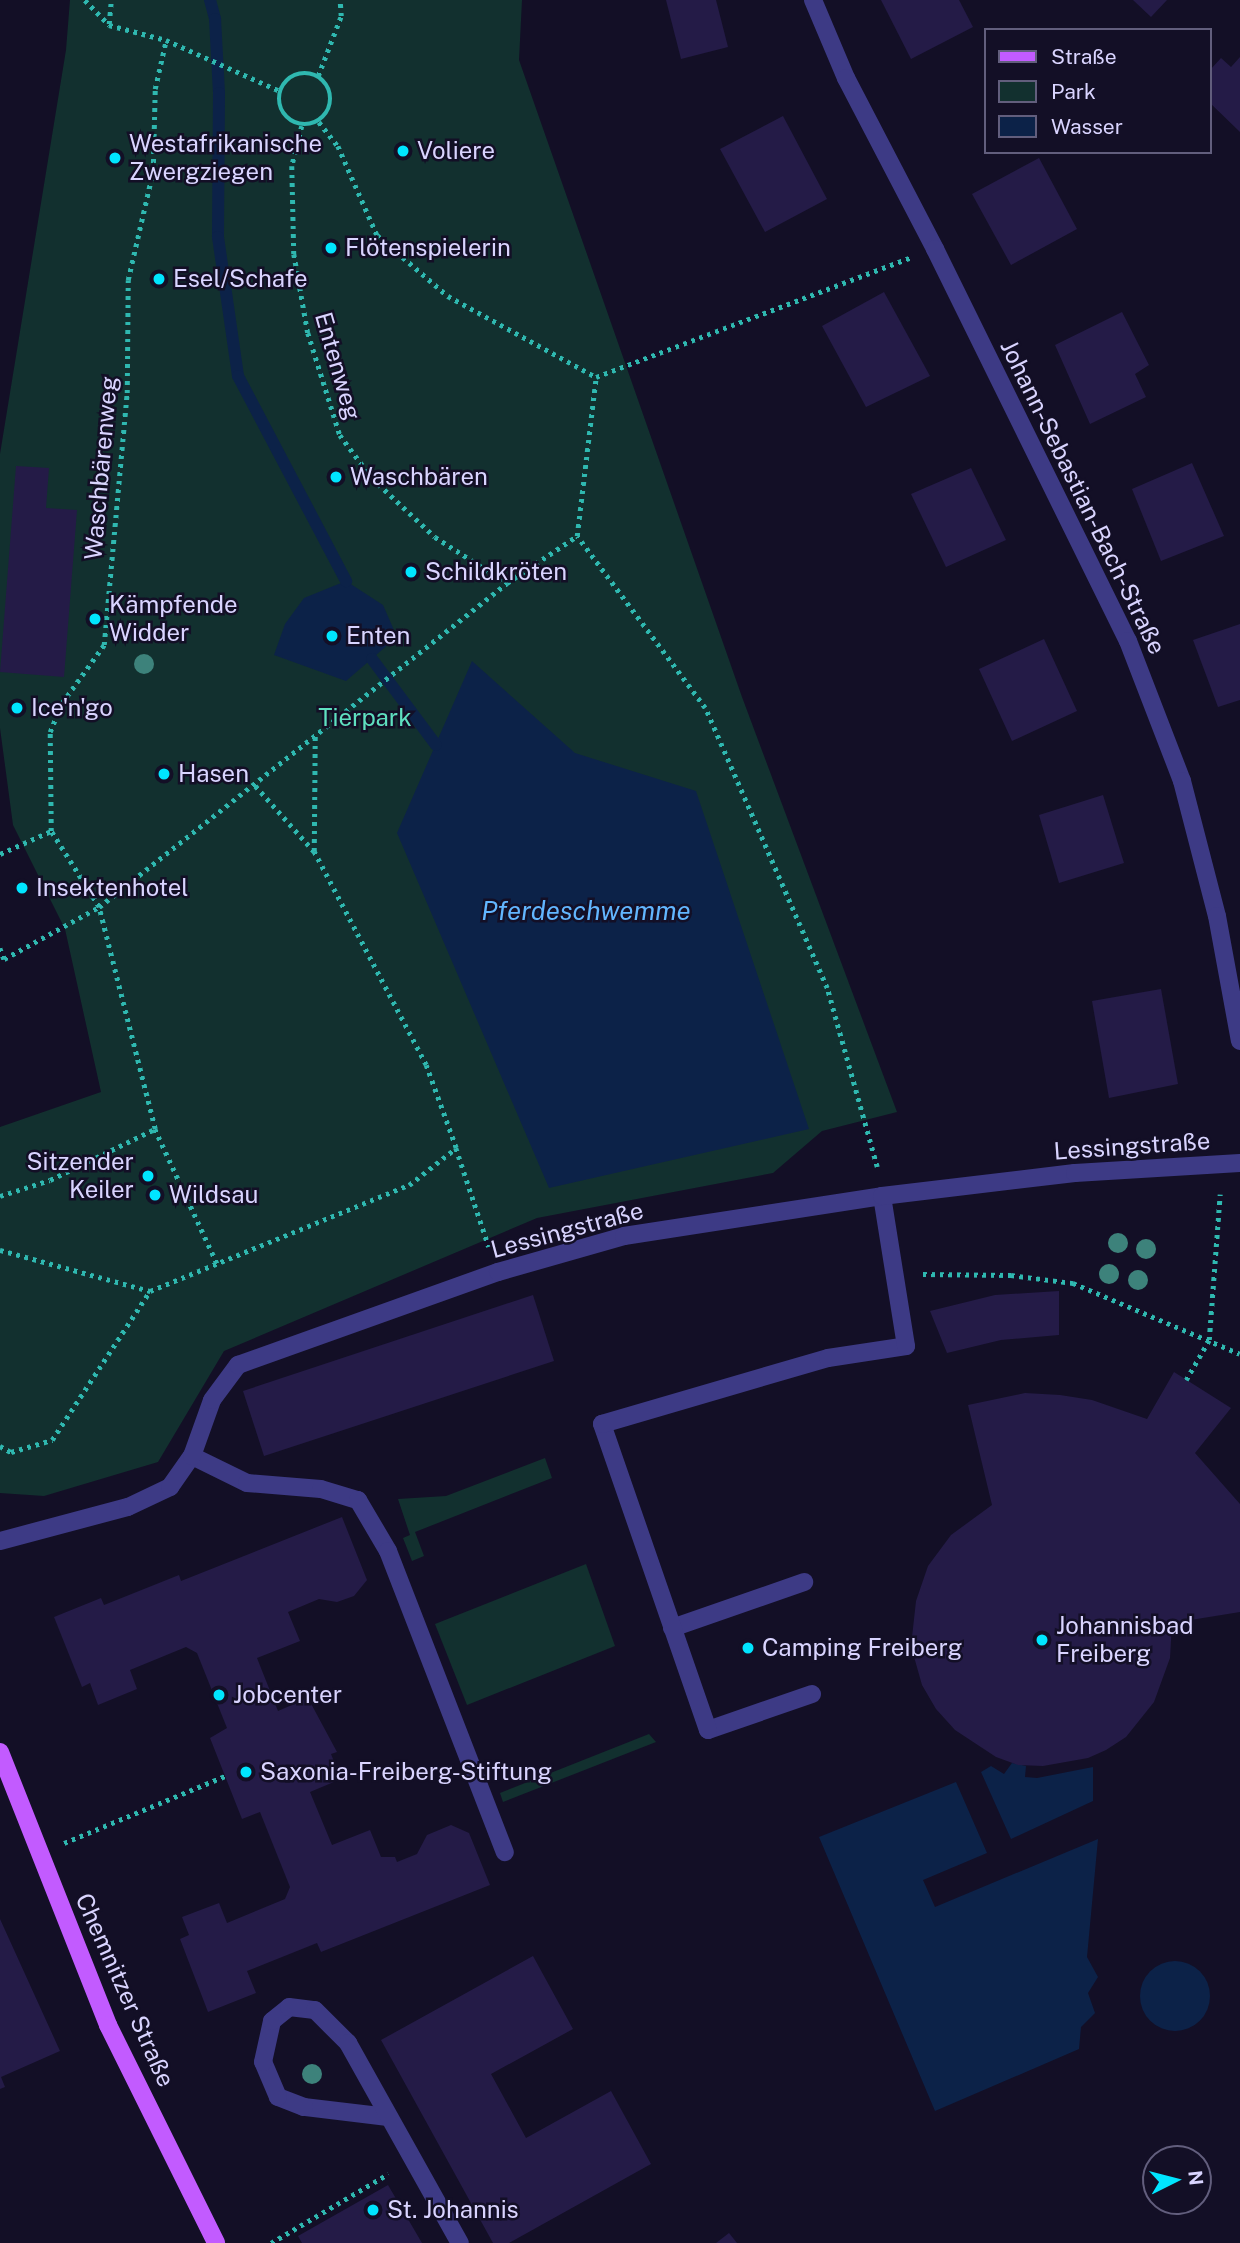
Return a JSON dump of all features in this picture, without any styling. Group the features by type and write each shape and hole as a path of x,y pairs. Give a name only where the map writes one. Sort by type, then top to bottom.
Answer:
{"main road":[{"name":"Chemnitzer Straße","path":"0,1752 4,1779 39,1853 108,2025 216,2243"}],"street":[{"name":"Johann-Sebastian-Bach-Straße","path":"813,0 846,78 935,248 1138,666 1182,780 1217,916 1240,1041"},
{"name":"Lessingstraße","path":"0,1541 128,1507 170,1487 192,1456 212,1400 238,1365 498,1272 624,1236 881,1196 1075,1173 1240,1163"},
{"path":"812,1694 708,1730 602,1424 828,1358 906,1346 881,1196"},
{"path":"192,1456 247,1483 321,1489 358,1500 388,1551 505,1852"},
{"path":"672,1628 804,1583"},
{"path":"388,2117 304,2106 278,2097 263,2062 272,2021 289,2007 315,2010 348,2043 460,2243"}],"path":[{"path":"85,0 109,25 166,40 280,91"},
{"path":"109,25 111,0"},
{"path":"318,76 341,16 340,0"},
{"name":"Waschbärenweg","path":"51,831 50,732 62,703 104,645 127,393 128,280 153,171 156,76 166,40"},
{"path":"318,76 332,99 319,122 302,126 281,110 280,91 291,77 318,76"},
{"path":"319,122 338,146 377,235 448,296 596,377 935,248"},
{"name":"Entenweg","path":"302,126 292,166 294,254 308,333 340,435 372,478 435,537 507,583"},
{"path":"596,377 577,536 705,708 827,988 872,1138 881,1196"},
{"path":"0,948 4,959 99,907 507,583 577,536"},
{"path":"314,852 315,736"},
{"path":"254,785 314,852 426,1065 498,1272"},
{"path":"0,854 51,831 99,907 155,1129 217,1263"},
{"path":"0,1196 50,1180 155,1129"},
{"path":"0,1446 11,1452 52,1440 150,1291 410,1185 456,1148"},
{"path":"1186,1380 1209,1340 1220,1194"},
{"path":"0,1250 150,1291"},
{"path":"894,1279 941,1271 1073,1283 1240,1354"},
{"path":"39,1853 225,1776"},
{"path":"271,2243 413,2160"}],"green space":[{"name":"Tierpark","path":"70,0 522,0 519,60 742,697 897,1112 822,1131 773,1173 537,1218 224,1351 158,1462 44,1496 0,1493 0,1127 101,1092 65,929 13,825 0,728 0,454 66,50"},
{"path":"545,1458 552,1478 415,1532 424,1556 412,1561 403,1538 410,1535 398,1499 446,1496"},
{"path":"586,1564 615,1646 467,1705 435,1624"},
{"path":"649,1734 656,1742 503,1802 500,1793"}],"water":[{"path":"346,581 383,605 397,637 346,681 274,655 285,624 304,598"},
{"name":"Pferdeschwemme","path":"472,661 575,753 696,791 809,1129 549,1188 397,833"},
{"path":"1012,1763 1026,1766 1025,1777 1037,1778 1093,1767 1093,1801 1011,1839 981,1772 991,1766 1004,1774"},
{"path":"956,1782 987,1853 923,1880 935,1907 1098,1839 1087,1957 1098,1977 1088,1993 1095,2013 1081,2027 1079,2049 935,2111 819,1837"},
{"path":"1175,1961 1200,1971 1210,1996 1200,2021 1175,2031 1150,2021 1140,1996 1150,1971"}],"building":[{"path":"666,0 716,0 728,47 681,59"},
{"path":"881,0 959,0 973,27 911,59"},
{"path":"1133,0 1167,0 1151,17"},
{"path":"1240,57 1240,132 1212,105 1212,68 1221,58 1231,67"},
{"path":"783,116 827,199 765,232 720,149"},
{"path":"1039,158 1077,229 1011,265 972,194"},
{"path":"884,292 930,376 866,407 822,326"},
{"path":"1122,312 1149,365 1135,374 1146,397 1090,424 1055,345"},
{"path":"1192,463 1224,536 1161,561 1132,489"},
{"path":"16,466 49,468 46,508 77,510 64,677 0,672"},
{"path":"971,468 1006,540 946,567 911,494"},
{"path":"1240,624 1240,700 1218,707 1193,640"},
{"path":"1044,639 1077,711 1012,741 979,669"},
{"path":"1103,795 1124,863 1059,883 1039,815"},
{"path":"1161,989 1178,1084 1109,1098 1092,1001"},
{"path":"1059,1291 1059,1335 1001,1340 947,1353 930,1311 995,1295"},
{"path":"533,1295 554,1361 264,1456 243,1391"},
{"path":"1174,1372 1231,1408 1195,1453 1240,1504 1240,1612 1172,1623 1170,1658 1154,1702 1126,1737 1106,1750 1088,1758 1043,1766 1018,1765 996,1757 955,1730 936,1709 922,1685 911,1646 916,1601 928,1566 951,1535 992,1505 968,1405 1025,1393 1060,1395 1092,1400 1147,1419"},
{"path":"342,1517 367,1580 354,1596 337,1602 319,1599 288,1612 300,1641 257,1658 278,1711 308,1698 337,1752 331,1754 341,1779 310,1792 332,1845 370,1830 381,1857 395,1857 397,1862 417,1854 427,1835 451,1825 469,1833 490,1885 321,1952 317,1943 247,1971 256,1993 208,2012 180,1939 189,1935 182,1917 219,1903 227,1923 285,1899 290,1887 260,1812 242,1819 210,1738 227,1728 197,1653 186,1647 130,1670 137,1689 98,1705 90,1683 82,1687 54,1617 101,1598 104,1605 179,1575 181,1581"},
{"path":"0,1919 60,2051 1,2077 5,2087 0,2089"},
{"path":"533,1956 573,2029 491,2074 526,2138 611,2091 651,2164 509,2243 493,2243 381,2040"},
{"name":"St. Johannis","path":"388,2185 422,2243 302,2243 298,2236"},
{"path":"729,2233 737,2243 716,2243"}],"waterway":[{"path":"210,0 215,19 219,93 218,237 238,376 346,581"},
{"path":"372,659 436,745"}],"place":[{"name":"Voliere","path":"403,151"},
{"name":"Westafrikanische Zwergziegen","path":"115,158"},
{"name":"Flötenspielerin","path":"331,248"},
{"name":"Esel/Schafe","path":"159,279"},
{"name":"Waschbären","path":"336,477"},
{"name":"Schildkröten","path":"411,572"},
{"name":"Kämpfende Widder","path":"95,619"},
{"name":"Enten","path":"332,636"},
{"name":"Ice'n'go","path":"17,708"},
{"name":"Hasen","path":"164,774"},
{"name":"Insektenhotel","path":"22,888"},
{"name":"Sitzender Keiler","path":"148,1176"},
{"name":"Wildsau","path":"155,1195"},
{"name":"Johannisbad Freiberg","path":"1042,1640"},
{"name":"Camping Freiberg","path":"748,1648"},
{"name":"Jobcenter","path":"219,1695"},
{"name":"Saxonia-Freiberg-Stiftung","path":"246,1772"},
{"name":"St. Johannis","path":"373,2210"}]}
